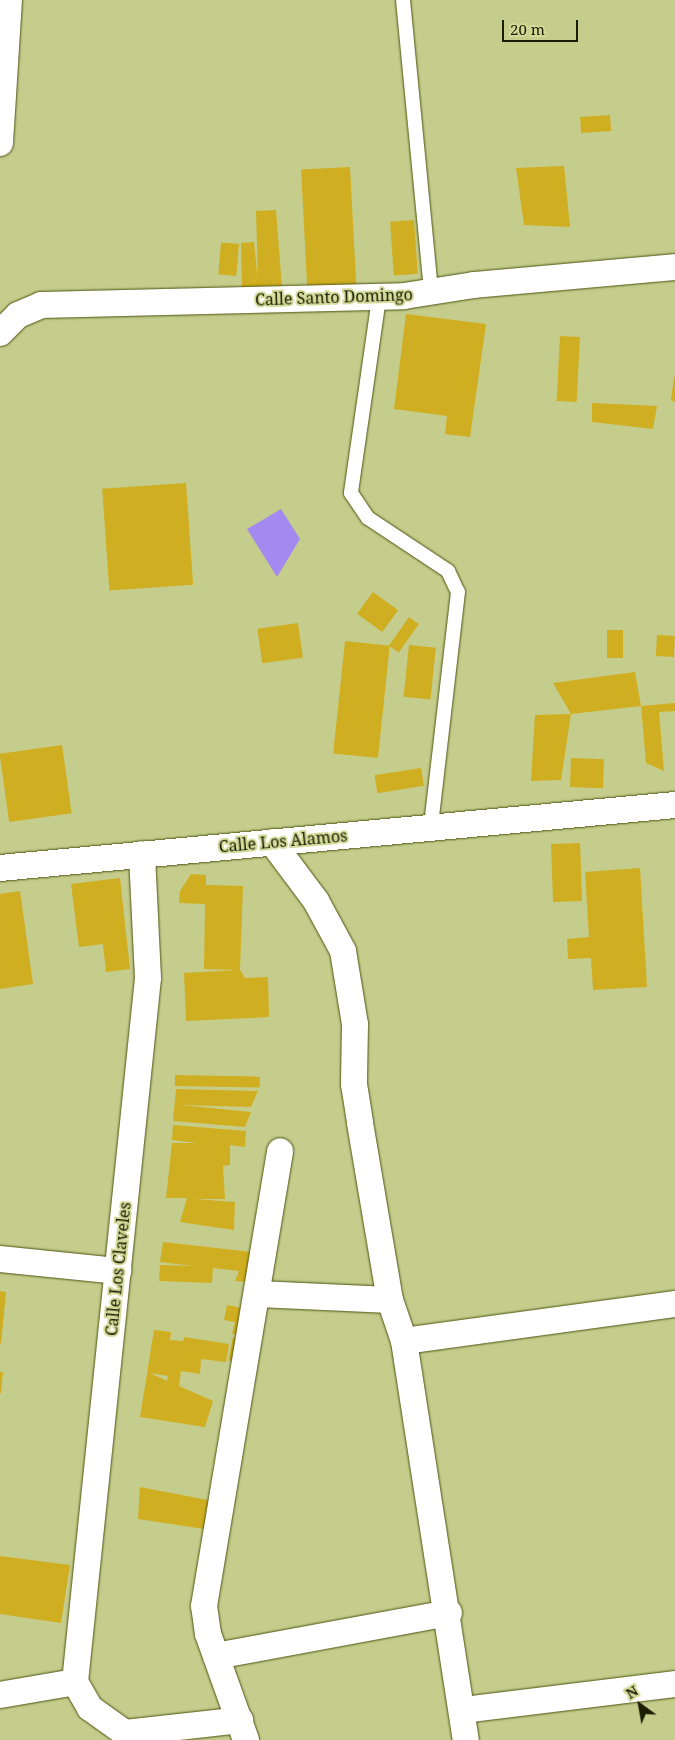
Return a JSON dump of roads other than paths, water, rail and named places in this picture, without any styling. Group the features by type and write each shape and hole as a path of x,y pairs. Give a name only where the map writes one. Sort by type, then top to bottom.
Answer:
{"street":[{"path":"0,143 9,0"},
{"name":"Calle Santo Domingo","path":"0,333 18,316 41,305 379,298 431,293 474,284 675,267"},
{"name":"Calle Los Alamos","path":"0,868 675,804"},
{"path":"272,842 316,901 344,951 355,1024 354,1084 390,1300 404,1341 449,1613 466,1740"},
{"name":"Calle Los Claveles","path":"76,1682 148,978 142,854"},
{"path":"0,1695 76,1682 90,1708 125,1733 243,1730 216,1656 204,1606 258,1294 280,1151"},
{"path":"0,1258 118,1271"},
{"path":"258,1294 390,1300"},
{"path":"404,1341 675,1304"},
{"path":"216,1656 449,1613"},
{"path":"462,1710 675,1684"}],"lane":[{"path":"403,0 431,293"},
{"path":"379,298 351,493 368,518 448,571 458,592 431,827"}]}
